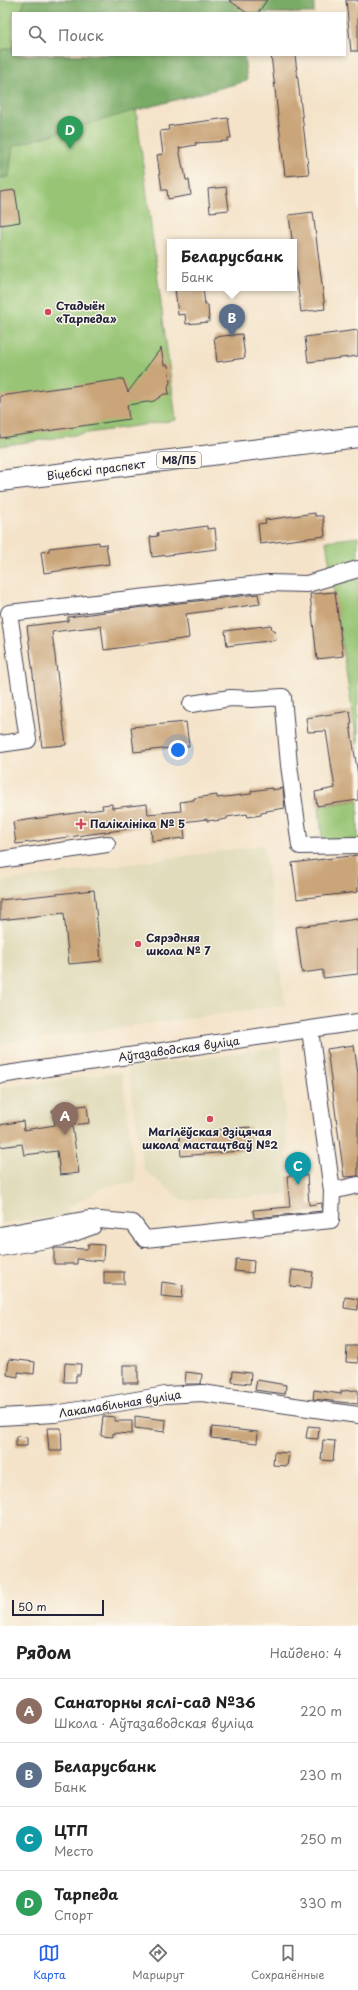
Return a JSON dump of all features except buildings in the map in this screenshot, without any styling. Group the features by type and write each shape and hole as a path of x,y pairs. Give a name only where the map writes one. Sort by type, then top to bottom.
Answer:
{"main road":[{"name":"Віцебскі праспект","path":"0,481 358,437"}],"street":[{"path":"0,744 28,740 4,614 268,583 307,584 358,569"},
{"path":"191,704 231,698 252,699 283,697 289,765 300,846 358,845"},
{"path":"0,860 107,844"},
{"name":"Аўтазаводская вуліца","path":"0,1075 358,1022"},
{"path":"0,1235 89,1219 133,1223 145,1239 331,1220 332,1191 310,1030"},
{"path":"332,1191 358,1185"},
{"path":"0,1248 62,1237 107,1220"},
{"name":"Лакамабільная вуліца","path":"0,1417 55,1414 165,1395 202,1393 358,1416"}],"shaded area":[{"name":"Сярэдняя школа № 7","path":"264,845 285,1005 0,1044 0,882"},
{"name":"Магілёўская дзіцячая школа мастацтваў №2","path":"281,1047 289,1194 182,1200 144,1170 128,1068"},
{"path":"122,1072 136,1182 106,1186 72,1206 67,1207 67,1216 0,1223 0,1088"}],"green space":[{"path":"0,0 123,0 124,12 12,12 12,56 129,56 176,420 0,446"},
{"path":"25,0 314,0 314,12 21,12"},
{"path":"12,48 12,56 244,56 247,81 126,113 13,146 9,177 0,178 0,50"},
{"path":"358,537 358,749 326,541"},
{"path":"358,800 358,840 322,839 319,807"}],"place":[{"name":"Тарпеда","path":"70,149"},
{"name":"Стадыён «Тарпеда»","path":"48,312"},
{"name":"Беларусбанк","path":"232,337"},
{"name":"Паліклініка № 5","path":"81,824"},
{"name":"Сярэдняя школа № 7","path":"138,944"},
{"name":"Магілёўская дзіцячая школа мастацтваў №2","path":"210,1119"},
{"name":"Санаторны яслі-сад №36","path":"65,1135"},
{"name":"ЦТП","path":"298,1185"}]}
